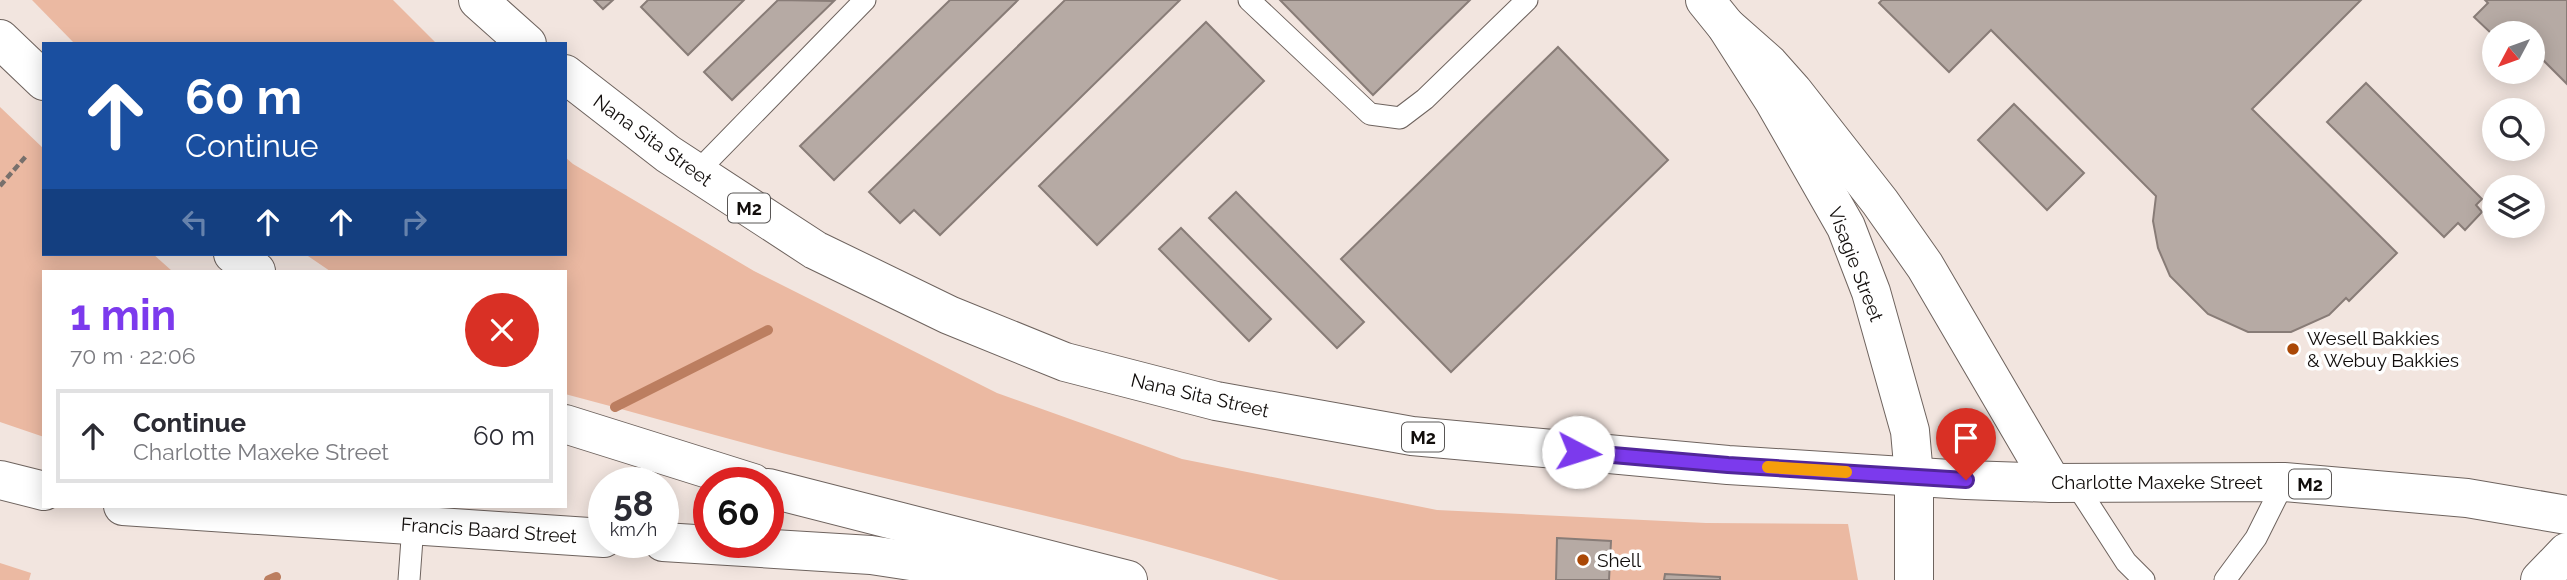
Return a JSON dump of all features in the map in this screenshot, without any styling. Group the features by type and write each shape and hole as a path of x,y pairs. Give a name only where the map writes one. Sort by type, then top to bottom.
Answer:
{"main road":[{"path":"478,0 525,42"},
{"path":"1716,13 1793,91 1880,202 1925,266 2025,437 2064,483"},
{"name":"Visagie Street","path":"1716,13 1781,113 1846,227 1871,292 1910,431 1917,576"},
{"path":"0,39 42,79"},
{"name":"Nana Sita Street","path":"567,76 668,154 815,250 949,315 1065,362 1216,401 1412,436 1728,465 1914,476"},
{"path":"236,256 255,270"},
{"path":"567,425 702,467"},
{"name":"Charlotte Maxeke Street","path":"1914,476 2064,483 2284,482 2467,498 2567,515"},
{"path":"0,480 42,490"},
{"path":"784,492 1128,580"},
{"name":"Francis Baard Street","path":"154,508 588,537"},
{"path":"679,543 871,555 987,577 1037,580"},
{"path":"2540,580 2567,552"}],"lane":[{"path":"696,173 865,0"},
{"path":"1249,0 1370,114 1400,117 1425,99 1527,0"},
{"path":"2225,580 2256,538 2284,482"},
{"path":"2064,483 2126,562 2144,580"},
{"path":"410,580 413,525"}],"path":[{"path":"0,186 27,155"},
{"path":"1910,431 2025,437"}],"shaded area":[{"path":"32,0 393,0 435,42 73,42"},
{"path":"0,107 42,147 42,256 155,256 171,270 42,270 42,436 0,422"},
{"path":"567,159 754,271 997,393 1182,459 1437,510 1706,523 1848,524 1858,580 1279,580 1162,545 865,474 567,395 567,270 329,270 308,256 567,256"},
{"path":"0,563 31,573 29,580 0,580"}],"building":[{"path":"594,0 613,0 603,9"},
{"path":"648,0 744,0 688,55 641,7"},
{"path":"778,0 834,1 732,100 704,72"},
{"path":"950,0 1018,0 834,180 800,146"},
{"path":"1065,0 1180,0 940,235 914,210 900,223 869,192"},
{"path":"1280,0 1470,0 1373,95"},
{"path":"1882,0 2361,0 2252,109 2397,253 2349,301 2346,298 2329,315 2291,332 2248,332 2208,314 2170,276 2158,248 2153,221 2156,196 1991,30 1949,72 1879,3"},
{"path":"2485,0 2567,0 2567,84 2545,62 2545,21 2482,21 2482,25 2474,17 2488,3"},
{"path":"1206,22 1264,81 1097,245 1039,186"},
{"path":"1558,47 1668,160 1451,372 1341,259"},
{"path":"2366,83 2482,199 2476,205 2482,212 2465,230 2458,223 2444,237 2327,122"},
{"path":"2014,104 2084,173 2047,210 1978,140"},
{"path":"1236,192 1364,322 1337,348 1209,218"},
{"path":"1181,228 1271,319 1249,341 1159,249"},
{"name":"Shell","path":"1557,538 1611,541 1609,580 1556,580"},
{"path":"1665,574 1720,577 1720,580 1664,580"}],"waterway":[{"path":"615,407 768,330"},
{"path":"269,580 276,577"}],"slow traffic":[{"path":"1768,467 1846,472"}],"place":[{"name":"Wesell Bakkies & Webuy Bakkies","path":"2293,349"},
{"name":"Shell","path":"1583,560"}],"route":[{"path":"1578,452 1728,465 1966,480"}]}
